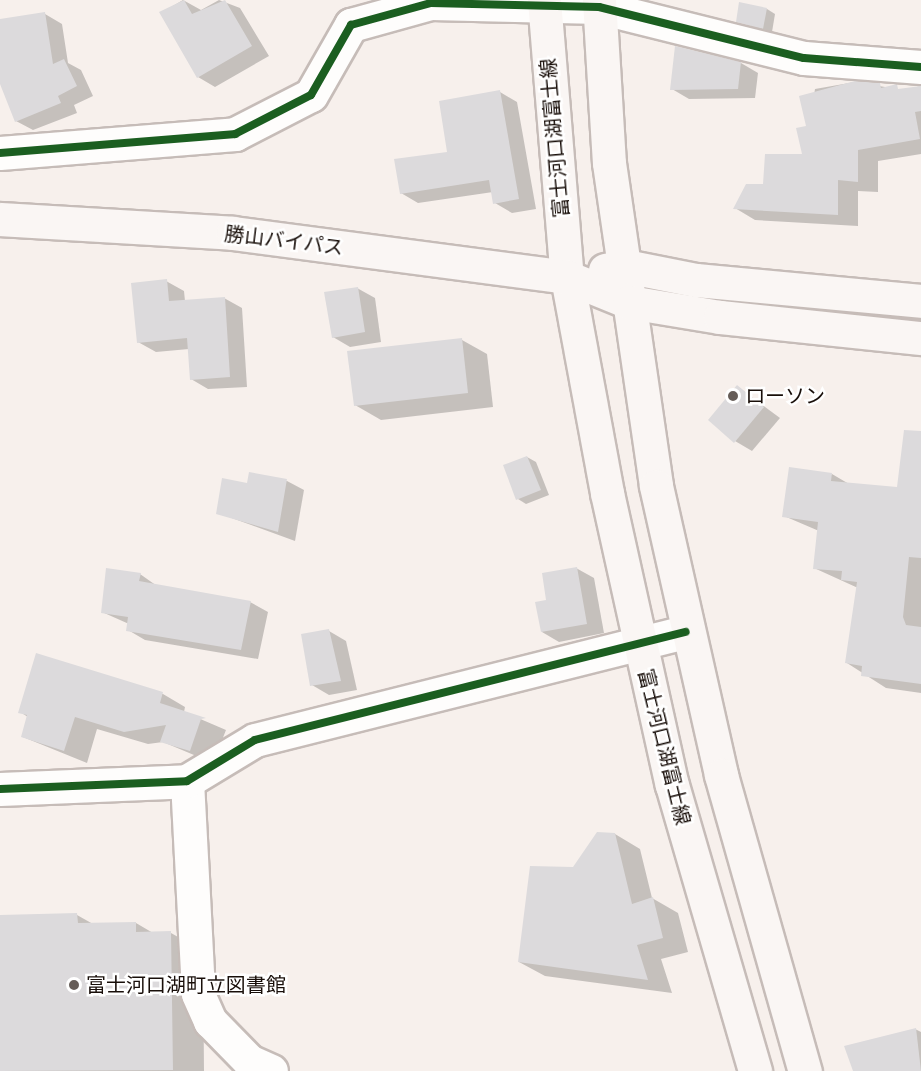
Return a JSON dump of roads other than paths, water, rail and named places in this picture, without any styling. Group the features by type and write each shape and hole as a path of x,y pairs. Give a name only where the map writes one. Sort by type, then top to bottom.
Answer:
{"main road":[{"name":"富士河口湖富士線","path":"544,3 567,277 638,643 755,1071"},
{"path":"599,3 609,163 629,302 686,632 806,1071"},
{"name":"勝山バイパス","path":"0,219 233,233 567,277"},
{"path":"567,277 625,266 696,280 921,301"},
{"path":"567,277 629,302 921,338"}],"street":[{"path":"0,153 235,134 311,95 351,25 431,3 599,3 804,58 921,67"},
{"path":"0,789 187,781 255,740 686,632"},
{"path":"187,781 198,994 210,1021 249,1061 271,1071"}],"place":[{"name":"ローソン","path":"733,396"},
{"name":"富士河口湖町立図書館","path":"74,985"}]}
